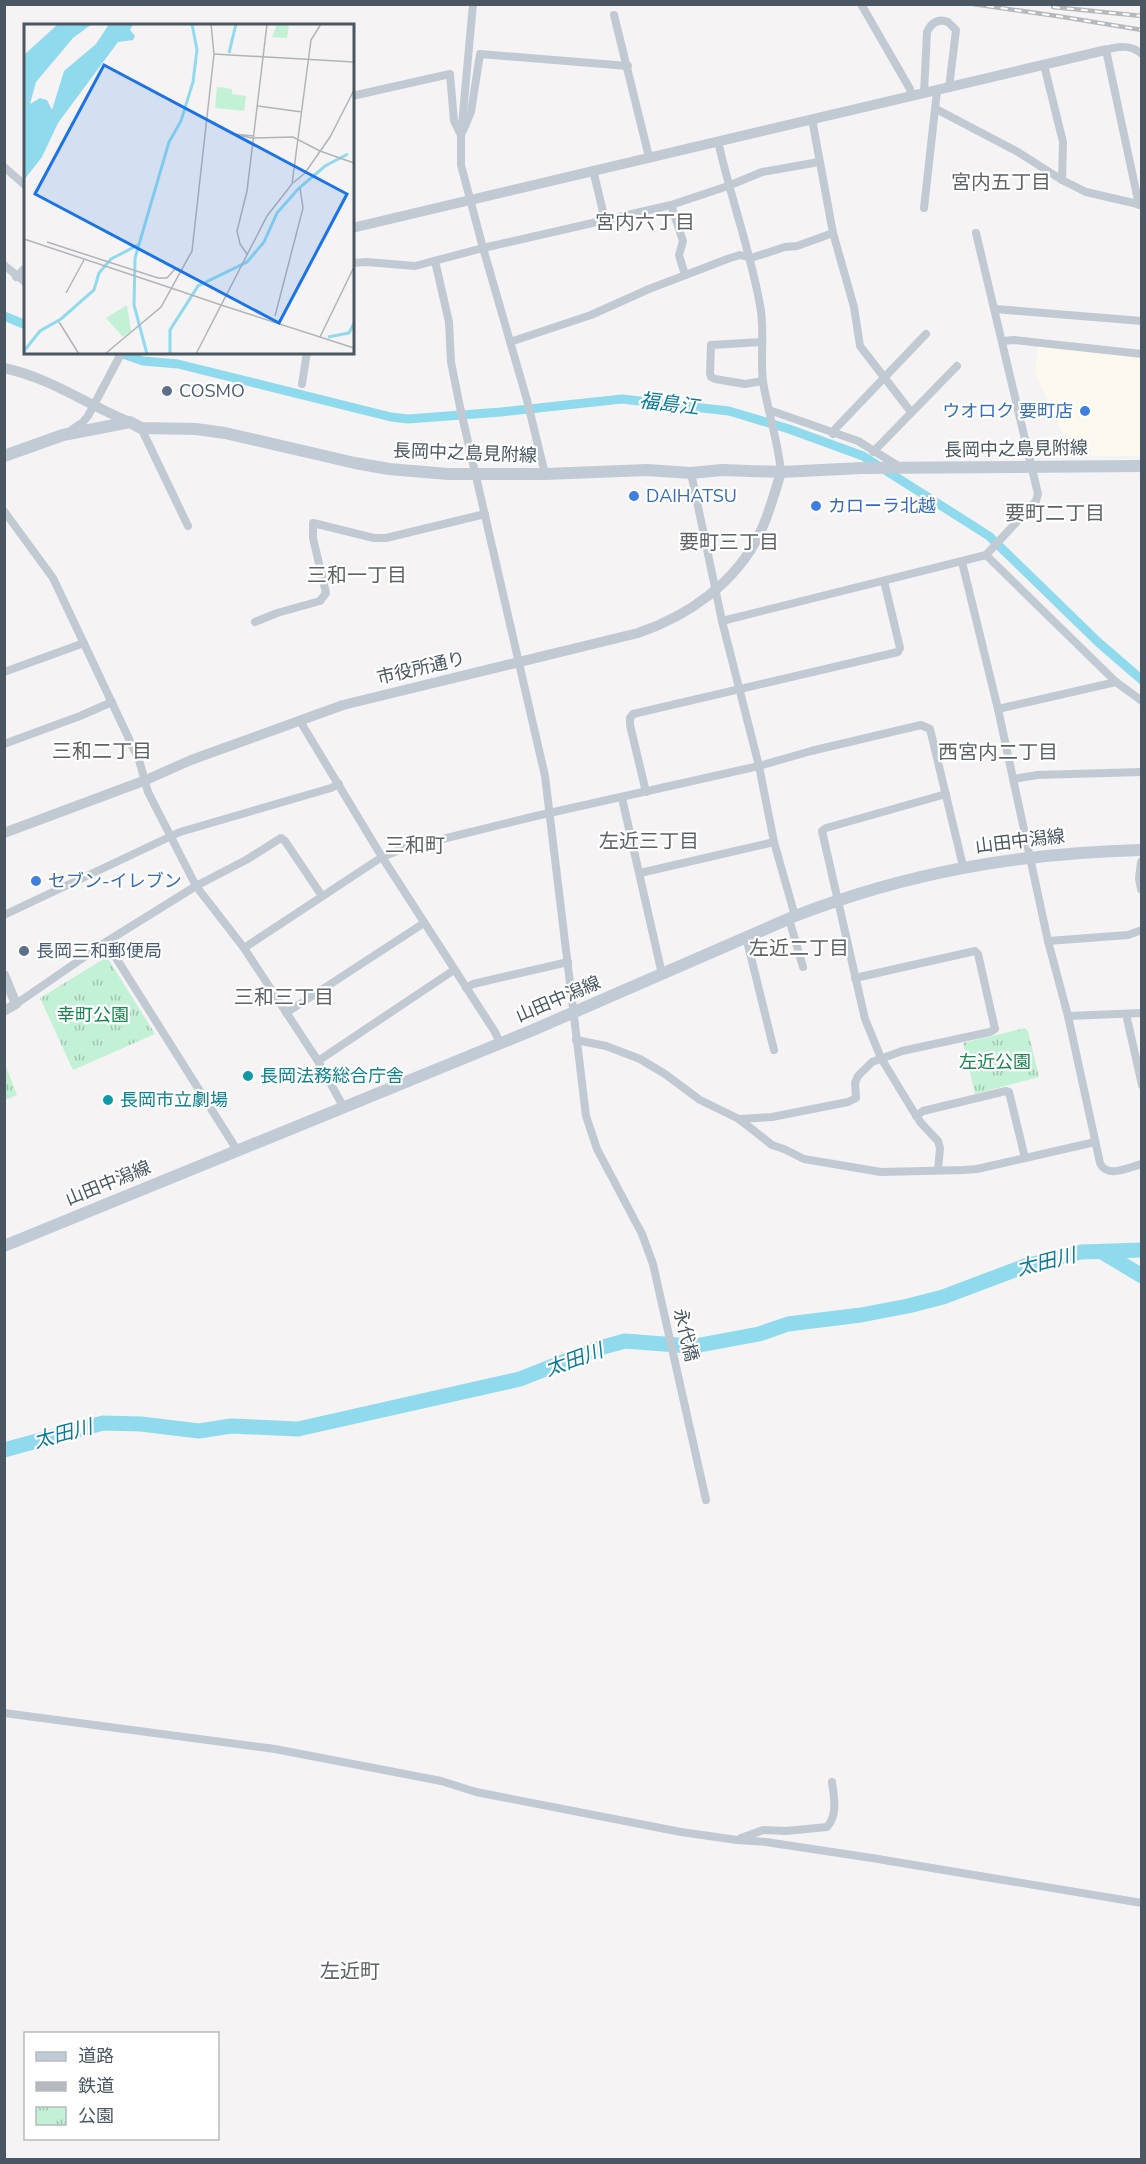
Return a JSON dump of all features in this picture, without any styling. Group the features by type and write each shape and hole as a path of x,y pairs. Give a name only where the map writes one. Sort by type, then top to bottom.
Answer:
{"main road":[{"name":"長岡中之島見附線","path":"130,422 141,428 196,429 215,432 389,469 422,473 474,475 647,470 691,473 722,470 781,472 862,468 1142,466"},
{"path":"4,456 63,435 130,422"},
{"name":"山田中潟線","path":"4,1245 500,1043 837,900 963,866 1029,857 1142,850"}],"street":[{"path":"473,4 461,135 461,165 527,400 545,474"},
{"path":"861,4 912,96"},
{"path":"614,15 649,157"},
{"path":"924,93 927,32 932,24 938,21 948,22 956,30 950,88"},
{"path":"354,228 950,88 1118,46 1132,48 1142,54"},
{"path":"936,109 1018,152 1062,180 1086,192 1140,205 1106,50"},
{"path":"461,135 471,112 480,54 628,66"},
{"path":"1044,65 1064,141 1062,180"},
{"path":"354,96 450,74 454,121 461,135"},
{"path":"924,208 937,91"},
{"path":"812,119 833,233 854,307 860,346 911,411"},
{"path":"718,141 728,186 751,258 761,307 763,381 779,452 781,472"},
{"path":"354,263 415,266 671,205 762,172 819,162"},
{"path":"4,167 24,184"},
{"path":"593,170 604,220"},
{"path":"671,205 683,241 679,255 685,275"},
{"path":"510,342 591,315 649,288 740,255 751,258 785,247 797,246 833,233"},
{"path":"722,621 962,562 988,552 1036,501 1038,494 1032,467 976,233"},
{"name":"永代橋","path":"435,261 449,322 451,363 474,475 545,776 586,1116 591,1135 642,1234 658,1286 706,1500"},
{"path":"4,265 24,282"},
{"path":"16,277 24,269"},
{"path":"995,309 1142,321"},
{"path":"833,434 836,428 926,334"},
{"path":"1003,341 1014,340 1142,354"},
{"path":"762,342 711,345 710,373 715,379 745,384 763,381"},
{"path":"63,435 83,422 121,354"},
{"path":"302,384 307,354"},
{"path":"873,452 957,366"},
{"path":"4,368 50,383 94,404 107,413 130,422"},
{"path":"770,414 797,419 833,434 858,441 897,468"},
{"path":"141,428 188,526"},
{"name":"市役所通り","path":"4,833 146,780 191,760 343,705 380,694 519,663 657,626 683,613 716,590 742,561 759,536 781,472"},
{"path":"691,473 722,621 759,766 803,967"},
{"path":"4,511 53,578 139,760 148,792 196,886 244,948 318,1061 343,1106"},
{"path":"255,622 277,613 320,601 326,593 313,538 313,523 374,538 386,538 485,514"},
{"path":"988,552 1116,682 1142,701"},
{"path":"962,562 998,709 1048,941 1068,1016 1102,1168 1114,1171 1142,1164"},
{"path":"646,792 630,725 630,718 633,714 898,652 900,648 884,581"},
{"path":"4,672 84,643"},
{"path":"998,709 1116,682"},
{"path":"4,744 112,702"},
{"path":"300,721 382,857 500,1043"},
{"path":"244,948 382,857 402,849 759,766 921,725 930,729 963,866"},
{"path":"1013,779 1037,775 1142,772"},
{"path":"4,915 171,837 339,784"},
{"path":"938,1170 940,1148 938,1141 916,1116 881,1058 866,1019 822,831 946,794"},
{"path":"622,798 662,974"},
{"path":"4,1011 106,942 196,886 246,860 281,838 322,896"},
{"path":"640,873 774,842"},
{"path":"1142,862 1140,878 1142,889"},
{"path":"286,1013 424,923"},
{"path":"1048,941 1128,935 1142,930"},
{"path":"746,937 774,1050"},
{"path":"106,942 237,1150"},
{"path":"739,1119 772,1117 848,1102 856,1098 855,1083 858,1076 872,1062 902,1052 995,1029 978,954 975,951 855,978"},
{"path":"466,988 568,962"},
{"path":"318,1061 454,970"},
{"path":"4,975 16,1004"},
{"path":"1068,1016 1142,1013"},
{"path":"1126,1014 1142,1085"},
{"path":"576,1040 606,1046 640,1059 700,1100 739,1119 772,1145 804,1159 881,1172 977,1169 1095,1142"},
{"path":"916,1116 923,1111 1009,1092 1025,1158"},
{"path":"4,1713 275,1749 441,1781 486,1794 681,1832 872,1858 1142,1903"},
{"path":"737,1840 762,1830 786,1831 827,1827 832,1822 834,1812 832,1782"}],"shaded area":[{"name":"ウオロク 要町店","path":"1038,346 1141,357 1141,456 1091,456 1091,450 1071,450 1035,373"}],"green space":[{"name":"幸町公園","path":"107,957 155,1034 73,1070 40,998"},
{"name":"左近公園","path":"1025,1028 1028,1031 1039,1077 975,1094 963,1043"},
{"path":"5,1064 17,1095 4,1100"}],"waterway":[{"name":"福島江","path":"4,316 24,324"},
{"name":"福島江","path":"123,354 143,361 178,364 391,417 408,419 622,399 729,411 789,429 863,456 989,536 1098,642 1142,680"},
{"name":"太田川","path":"4,1450 103,1423 141,1424 199,1431 231,1426 298,1429 520,1379 596,1349 625,1341 700,1345 759,1334 788,1324 861,1315 908,1306 943,1297 1025,1266 1081,1252 1142,1250"},
{"path":"1102,1252 1142,1276"}],"railway":[{"path":"973,4 1142,30"},
{"path":"1053,7 1142,16"}],"place":[{"name":"COSMO","path":"167,391"},
{"name":"ウオロク 要町店","path":"1085,411"},
{"name":"DAIHATSU","path":"634,496"},
{"name":"カローラ北越","path":"816,506"},
{"name":"セブン-イレブン","path":"36,881"},
{"name":"長岡三和郵便局","path":"24,951"},
{"name":"長岡法務総合庁舎","path":"248,1076"},
{"name":"長岡市立劇場","path":"108,1100"}],"district":[{"name":"宮内五丁目","path":"1001,182"},
{"name":"宮内六丁目","path":"645,222"},
{"name":"要町二丁目","path":"1055,513"},
{"name":"要町三丁目","path":"729,542"},
{"name":"三和一丁目","path":"357,575"},
{"name":"三和二丁目","path":"102,751"},
{"name":"西宮内二丁目","path":"998,752"},
{"name":"左近三丁目","path":"649,841"},
{"name":"三和町","path":"415,845"},
{"name":"左近二丁目","path":"799,948"},
{"name":"三和三丁目","path":"284,997"},
{"name":"左近町","path":"350,1971"}]}
